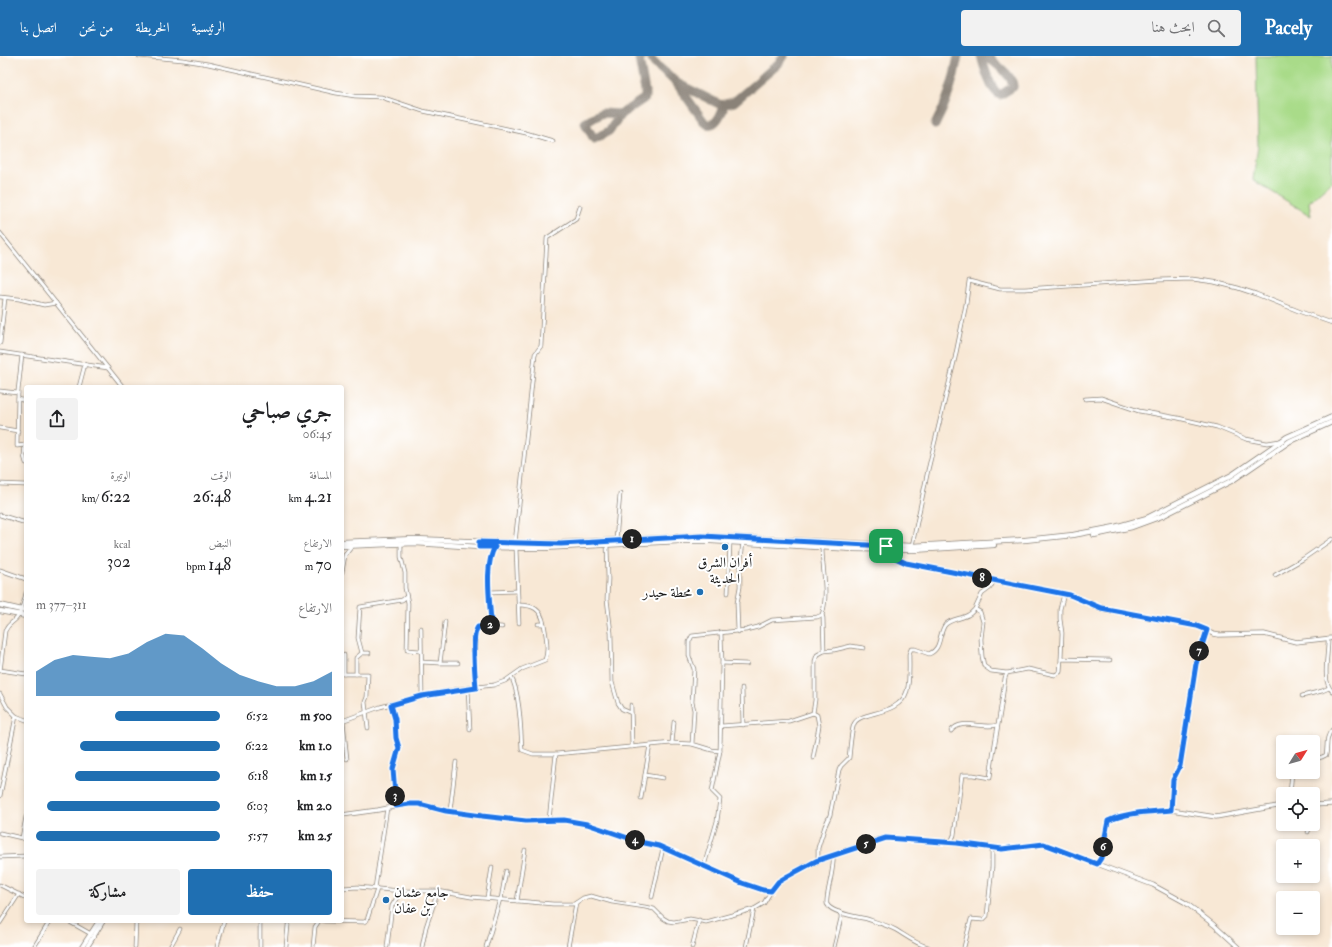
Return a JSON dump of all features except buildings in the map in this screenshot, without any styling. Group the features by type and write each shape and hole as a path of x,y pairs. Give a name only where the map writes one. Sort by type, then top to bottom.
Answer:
{"main road":[{"path":"344,542 356,544 479,544 495,547 712,539 886,548 1072,535 1129,524 1147,518 1232,475 1281,441 1332,417"},
{"path":"712,539 730,542 791,543 822,547 930,549 1049,541 1132,527 1162,516 1233,480 1290,441 1332,422"},
{"path":"344,546 415,539 561,548 607,545 616,542"},
{"path":"0,605 24,610"},
{"path":"0,611 24,616"},
{"path":"82,947 98,923"},
{"path":"87,947 102,923"}],"street":[{"path":"139,56 208,64 336,93 355,96 381,97 423,111 487,126 526,133 553,141"},
{"path":"519,623 516,546 536,354 541,346 547,238 576,219 580,207"},
{"path":"0,233 121,385"},
{"path":"912,546 928,470 955,358 969,281 1000,289 1021,289 1192,279 1214,282 1244,290 1332,323"},
{"path":"0,297 18,299 44,306 56,303"},
{"path":"0,343 5,298"},
{"path":"0,352 108,368"},
{"path":"22,355 18,393 17,446 24,445"},
{"path":"80,385 85,364"},
{"path":"0,391 18,393"},
{"path":"18,398 24,400"},
{"path":"1085,399 1101,398 1130,409 1217,427 1246,439 1262,442 1281,441"},
{"path":"0,428 18,431"},
{"path":"0,484 24,486"},
{"path":"616,542 620,494"},
{"path":"0,515 24,522"},
{"path":"1275,575 1303,559 1332,539"},
{"path":"728,593 730,542"},
{"path":"738,632 737,603 740,587 740,568 743,542"},
{"path":"344,561 345,555 356,544"},
{"path":"401,544 401,557 405,573 404,588 408,609 407,650 420,651"},
{"path":"607,545 607,599 611,633 612,682 618,703 622,709 631,713"},
{"path":"490,626 488,569 492,551 495,547"},
{"path":"822,547 825,585 822,615 824,651"},
{"path":"886,548 893,557 902,562 1070,595 1101,608 1197,626 1213,634 1269,635 1286,641 1296,642 1330,638 1326,664 1329,688 1332,691"},
{"path":"0,570 24,578"},
{"path":"818,860 818,848 830,815 839,770 849,758 854,725 857,720 889,710 902,700 907,691 909,654 911,649 929,654 933,653 939,644 944,627 947,623 969,615 975,609 982,594 990,588 994,581"},
{"path":"490,592 517,591"},
{"path":"975,609 980,612 983,622 981,639 984,666 991,671 1007,673 1028,669 1055,675 1060,672 1062,633 1060,609 1064,594"},
{"path":"362,653 358,638 360,607 402,600 406,597"},
{"path":"24,599 19,615 8,625 5,631 0,670 24,674"},
{"path":"344,720 380,707 422,696 494,685 505,681 522,669 546,660 547,655 544,624 541,613 527,605 519,605"},
{"path":"692,744 694,669 689,656 689,639 692,636 721,632 738,632 754,628 772,620 817,617 822,615"},
{"path":"440,662 445,622"},
{"path":"538,624 544,624"},
{"path":"476,688 474,644 476,629 478,627 490,626 502,627"},
{"path":"421,628 420,651 422,696"},
{"path":"0,630 5,631"},
{"path":"1171,810 1173,780 1180,766 1195,670 1199,651 1207,630"},
{"path":"704,866 717,821 720,799 712,791 720,751 722,663 721,632"},
{"path":"813,713 817,654 824,651 851,646 864,648"},
{"path":"356,674 356,658 362,653 369,653"},
{"path":"1061,659 1110,660"},
{"path":"421,662 458,663"},
{"path":"722,663 747,664"},
{"path":"951,842 954,835 960,798 961,777 964,774 990,778 1007,673"},
{"path":"344,674 368,674 367,697 365,702 368,728"},
{"path":"511,677 514,683 517,699 522,750 533,754 556,754 672,744 692,744 720,751"},
{"path":"468,688 470,730"},
{"path":"742,688 743,725"},
{"path":"1302,696 1329,688"},
{"path":"0,694 8,708 16,716 24,719"},
{"path":"391,705 395,719 396,738 399,748 393,769 396,806"},
{"path":"631,705 632,747"},
{"path":"721,726 789,721 813,713"},
{"path":"813,713 817,715 819,726 813,758"},
{"path":"0,796 16,716"},
{"path":"672,744 674,722"},
{"path":"951,731 960,725 966,724 982,727 992,727 998,725"},
{"path":"1320,757 1326,755 1327,740 1332,730"},
{"path":"344,736 347,758"},
{"path":"641,798 650,746"},
{"path":"549,820 556,754"},
{"path":"450,811 456,762"},
{"path":"645,775 663,778"},
{"path":"344,815 409,804 419,804 482,816 526,821 564,820 587,824 662,848 754,888 771,891"},
{"path":"1320,805 1332,804"},
{"path":"1097,864 1101,858 1108,821 1116,817 1171,810 1216,817 1276,807"},
{"path":"344,922 364,922 367,920 376,889 387,808"},
{"path":"0,833 24,839"},
{"path":"344,888 358,887 401,891 438,891 471,897 553,904 574,904 591,896 612,902 645,907 654,910 663,918 671,922 690,919 706,922 754,908 764,903 778,882 818,860 886,838 951,842 1002,849 1044,844 1153,885 1186,904 1214,925 1238,947"},
{"path":"652,897 662,848"},
{"path":"964,947 971,919 983,920 987,916 992,867 992,848"},
{"path":"517,901 525,850"},
{"path":"0,857 24,856"},
{"path":"834,856 834,864 827,902 830,908 891,927 919,944 928,947"},
{"path":"487,898 492,866"},
{"path":"486,947 501,899 506,871"},
{"path":"0,885 24,897"},
{"path":"387,947 392,906 401,891"},
{"path":"422,947 426,927 438,891"},
{"path":"0,923 19,894"},
{"path":"568,947 576,903"},
{"path":"746,947 754,908"},
{"path":"834,947 841,918 841,914 839,912"},
{"path":"692,947 699,920"},
{"path":"34,947 49,923"},
{"path":"72,923 91,934"},
{"path":"135,947 136,923"},
{"path":"217,947 223,923"},
{"path":"260,923 260,947"},
{"path":"308,947 313,946 318,923"},
{"path":"286,947 288,925"},
{"path":"170,947 180,929"}],"green space":[{"path":"1256,56 1332,56 1332,181 1309,202 1311,216 1253,180 1258,145"}],"taxiway":[{"path":"621,114 645,98 639,59 643,56"},
{"path":"649,56 654,63 677,83 721,105 734,102 778,64 784,56"},
{"path":"935,125 950,91 958,56"},
{"path":"981,56 990,83 1000,95 1013,87 1012,83 1007,74 987,56"},
{"path":"677,84 705,123 711,124 716,121 723,110 721,105"},
{"path":"602,113 621,114 609,131 594,139 585,123 602,113"}],"place":[{"name":"أفران الشرق الحديثة","path":"725,547"},
{"name":"محطة حيدر","path":"700,592"},
{"name":"جامع عثمان بن عفان","path":"386,900"}],"route":[{"path":"702,536 886,546 886,550 889,554 902,562 1042,591 1070,595 1101,608 1197,626 1207,630 1196,664 1180,766 1173,780 1171,810 1116,817 1108,821 1101,858 1097,864 1044,844 1002,849 957,843 886,838 873,841 816,861 778,882 771,891 754,888 659,846 640,842 587,824 564,820 526,821 482,816 446,811 419,804 396,806 393,769 399,748 395,731 395,719 391,705 422,696 476,688 474,639 476,629 478,627 490,626 491,622 488,569 492,551 495,547 479,547 479,542 561,544 645,538 702,536"}]}
